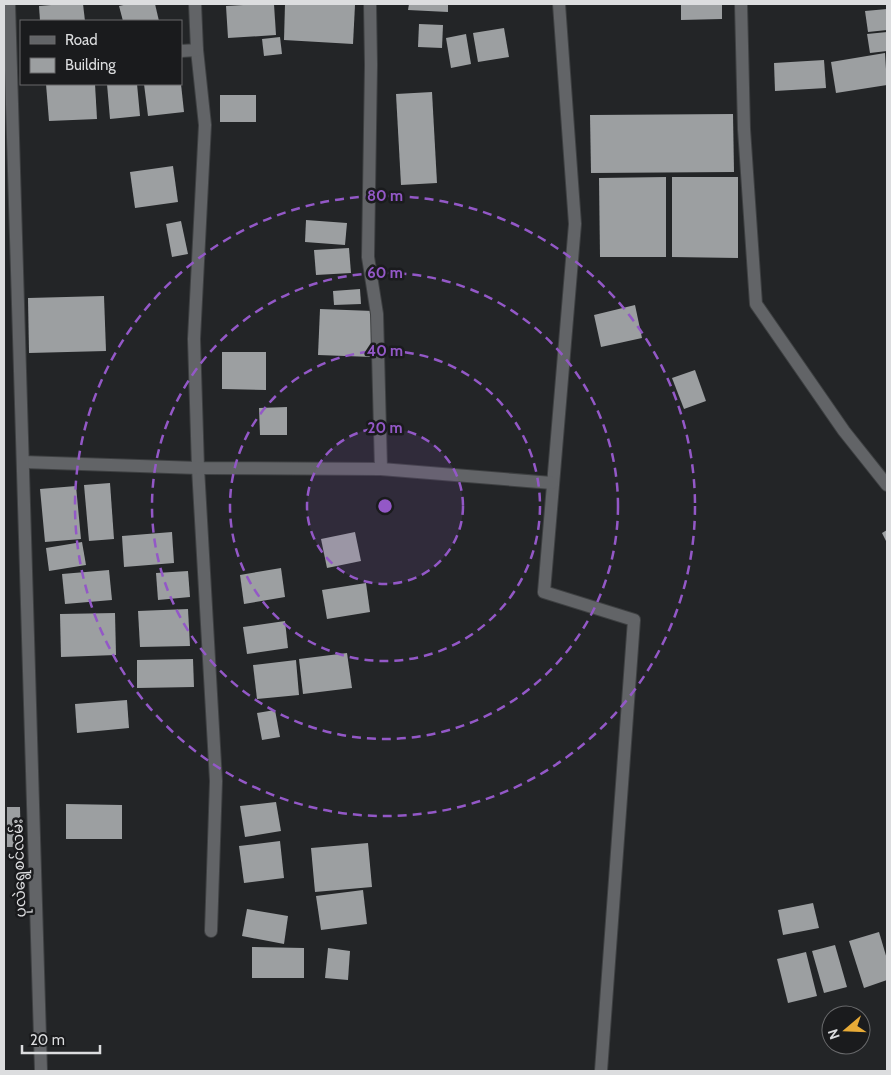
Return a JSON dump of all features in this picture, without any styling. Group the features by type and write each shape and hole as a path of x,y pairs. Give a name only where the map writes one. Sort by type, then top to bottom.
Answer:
{"street":[{"name":"ပုလဲရွေစင်လမ်း","path":"9,4 16,59 23,462 41,1071"},
{"path":"196,4 197,50 205,125 194,339 198,468 216,781 211,931"},
{"path":"370,4 368,257 377,314 381,469"},
{"path":"559,4 575,224 544,592 634,620 600,1071"},
{"path":"741,4 744,129 756,304 844,431 887,485"},
{"path":"182,51 197,50"},
{"path":"23,462 198,468 381,469 552,483"}],"building":[{"path":"83,4 85,20 40,20 39,6"},
{"path":"155,4 159,20 123,20 119,6"},
{"path":"274,4 276,35 228,38 226,6"},
{"path":"285,4 355,5 353,44 284,40"},
{"path":"409,4 448,4 448,12 408,10"},
{"path":"681,4 722,4 722,19 681,20"},
{"path":"887,9 887,30 868,32 865,11"},
{"path":"419,24 443,25 442,48 418,47"},
{"path":"504,28 509,57 478,62 473,33"},
{"path":"887,32 887,51 870,53 867,34"},
{"path":"466,34 471,64 451,68 446,38"},
{"path":"280,37 282,54 264,56 262,39"},
{"path":"885,53 887,85 836,93 831,62"},
{"path":"824,60 826,88 775,91 774,63"},
{"path":"46,85 95,85 97,119 49,121"},
{"path":"107,85 137,85 140,116 110,119"},
{"path":"144,85 181,85 184,112 148,116"},
{"path":"432,92 437,183 401,185 396,94"},
{"path":"220,95 256,95 256,122 220,122"},
{"path":"733,114 734,172 591,173 590,115"},
{"path":"173,166 178,202 135,208 130,172"},
{"path":"666,177 666,257 600,257 599,178"},
{"path":"672,177 738,177 738,258 672,257"},
{"path":"306,220 347,223 345,245 305,242"},
{"path":"181,221 188,254 172,257 166,224"},
{"path":"349,248 351,273 316,275 314,250"},
{"path":"360,289 361,304 334,305 333,291"},
{"path":"104,296 106,351 29,353 28,298"},
{"path":"635,305 642,338 601,347 594,315"},
{"path":"320,309 373,311 372,357 318,355"},
{"path":"222,352 266,352 266,390 222,389"},
{"path":"695,370 706,401 684,409 672,378"},
{"path":"287,407 287,435 260,435 259,408"},
{"path":"110,483 114,539 89,541 84,485"},
{"path":"76,486 81,539 45,542 40,489"},
{"path":"887,530 887,543 882,533"},
{"path":"172,532 174,563 124,567 122,536"},
{"path":"355,532 361,561 327,568 321,539"},
{"path":"82,542 86,565 49,571 46,548"},
{"path":"281,568 285,597 244,604 240,575"},
{"path":"109,570 112,600 65,604 62,574"},
{"path":"188,571 190,597 158,600 156,573"},
{"path":"366,583 370,612 327,619 322,590"},
{"path":"188,609 190,646 140,647 138,611"},
{"path":"115,613 116,655 61,657 60,614"},
{"path":"285,621 288,648 247,654 243,627"},
{"path":"347,653 352,688 303,694 299,659"},
{"path":"193,659 194,687 137,688 137,660"},
{"path":"296,660 299,695 257,699 253,665"},
{"path":"127,700 129,728 77,733 75,704"},
{"path":"275,710 280,737 262,740 257,713"},
{"path":"276,802 281,831 245,837 240,806"},
{"path":"66,804 122,805 122,839 66,839"},
{"path":"7,807 20,807 21,847 7,847"},
{"path":"280,841 284,878 244,883 239,846"},
{"path":"368,843 372,887 315,892 311,848"},
{"path":"363,890 367,924 321,930 316,896"},
{"path":"813,903 819,928 783,935 778,910"},
{"path":"247,909 288,916 284,944 242,936"},
{"path":"879,932 887,959 887,980 864,988 849,941"},
{"path":"835,945 847,987 824,993 812,951"},
{"path":"252,947 304,948 304,978 252,978"},
{"path":"328,948 350,951 348,980 325,978"},
{"path":"806,952 817,996 788,1003 777,959"}]}
